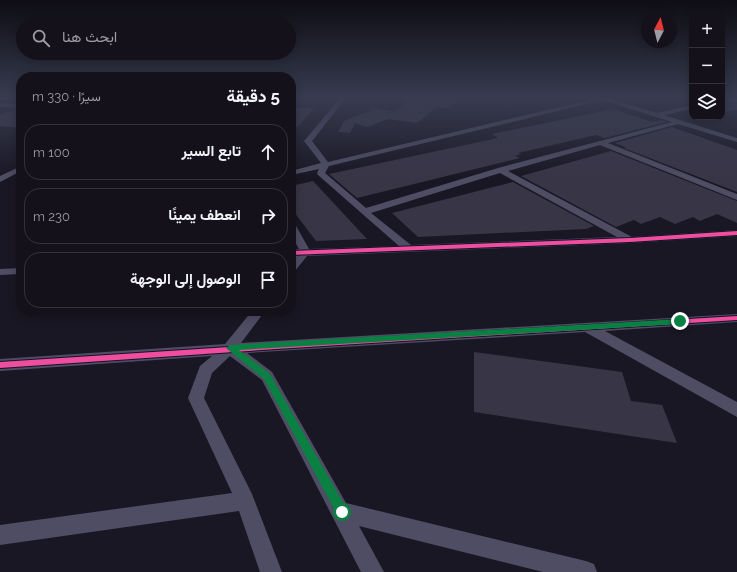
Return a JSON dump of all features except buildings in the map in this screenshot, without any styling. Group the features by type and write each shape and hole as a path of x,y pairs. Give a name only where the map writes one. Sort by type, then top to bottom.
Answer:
{"street":[{"path":"321,125 308,141 326,164"},
{"path":"296,172 491,125"},
{"path":"364,212 501,170 668,125"},
{"path":"687,125 737,140"},
{"path":"601,143 737,197"},
{"path":"326,164 321,173 364,212 408,248"},
{"path":"501,170 630,240"},
{"path":"0,179 16,171"},
{"path":"296,252 630,240 737,233"},
{"path":"296,235 305,251"},
{"path":"296,263 305,251"},
{"path":"0,272 16,271"},
{"path":"255,316 230,348 205,370 196,398 245,502 271,572"},
{"path":"0,365 230,348 737,318"},
{"path":"588,328 737,410"},
{"path":"230,348 267,376 374,572"},
{"path":"0,535 245,502"},
{"path":"342,512 586,572"}],"cycle path":[{"path":"296,253 630,240 737,233"},
{"path":"0,365 276,346 737,318"}],"route":[{"path":"342,512 267,376 230,348 588,328 680,321"}]}
